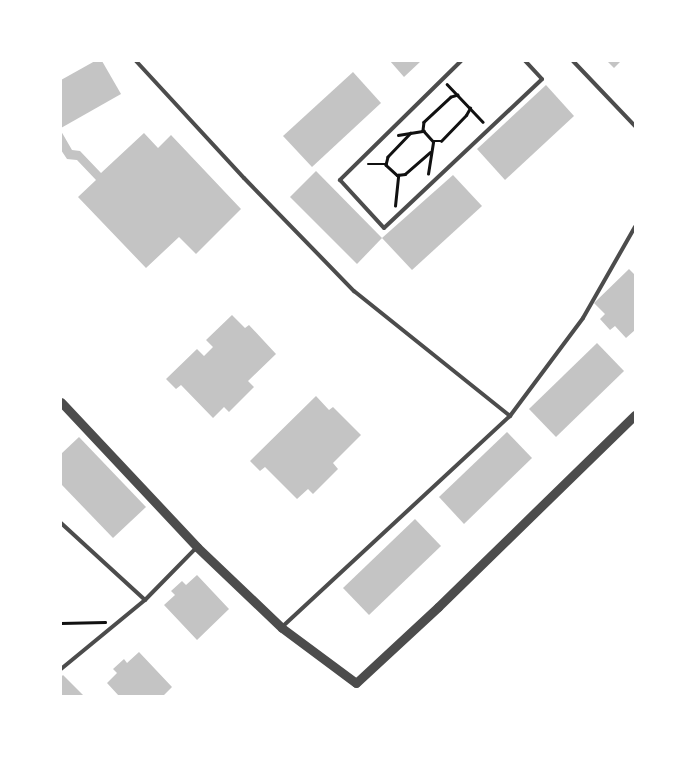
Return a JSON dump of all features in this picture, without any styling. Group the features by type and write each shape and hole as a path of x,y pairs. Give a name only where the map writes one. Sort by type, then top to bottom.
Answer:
{"street":[{"path":"61,402 122,464 196,547 282,628 356,682 438,607 635,415"}],"lane":[{"path":"136,61 244,178 354,291 510,416"},
{"path":"462,61 340,180 384,228 542,79 525,61"},
{"path":"573,61 635,126"},
{"path":"282,628 510,416 583,318 635,227"},
{"path":"61,523 145,600"},
{"path":"61,669 145,600 196,547"}],"path":[{"path":"443,80 490,128"},
{"path":"458,95 451,97 424,122 424,131 433,140 441,140 466,115 470,108"},
{"path":"388,132 398,135 424,131"},
{"path":"386,164 388,157 411,133"},
{"path":"429,186 427,181 433,140"},
{"path":"398,175 405,174 430,152"},
{"path":"360,160 368,164 386,164 398,175"},
{"path":"393,220 398,175"},
{"path":"61,623 119,622"}],"building":[{"path":"95,61 102,61 121,94 61,128 61,80"},
{"path":"390,61 421,61 404,77"},
{"path":"607,61 621,61 614,68"},
{"path":"353,72 381,103 312,167 283,136"},
{"path":"546,85 574,116 505,180 477,149"},
{"path":"61,131 72,150 80,151 101,173 144,133 158,148 171,135 241,209 196,254 179,237 146,268 78,197 96,180 77,160 67,159 61,150"},
{"path":"316,171 382,238 357,264 290,197"},
{"path":"453,175 482,206 412,270 382,238"},
{"path":"629,269 635,275 635,330 626,338 615,326 610,330 600,319 605,314 594,303"},
{"path":"232,315 245,328 249,325 276,354 248,381 254,387 229,412 224,407 213,418 181,385 176,389 166,379 197,349 204,356 213,347 206,340"},
{"path":"597,343 624,371 556,437 529,409"},
{"path":"316,396 329,410 333,407 361,435 333,463 338,469 313,494 308,489 297,499 265,467 260,471 250,461"},
{"path":"507,432 532,458 464,524 439,497"},
{"path":"79,437 146,507 113,538 61,484 61,454"},
{"path":"415,519 441,546 369,615 343,588"},
{"path":"197,575 229,609 197,640 164,605 175,595 171,591 182,581 186,585"},
{"path":"139,652 172,687 163,696 119,696 107,683 117,673 113,669 124,659 127,663"},
{"path":"63,675 84,696 61,696 61,677"}]}
